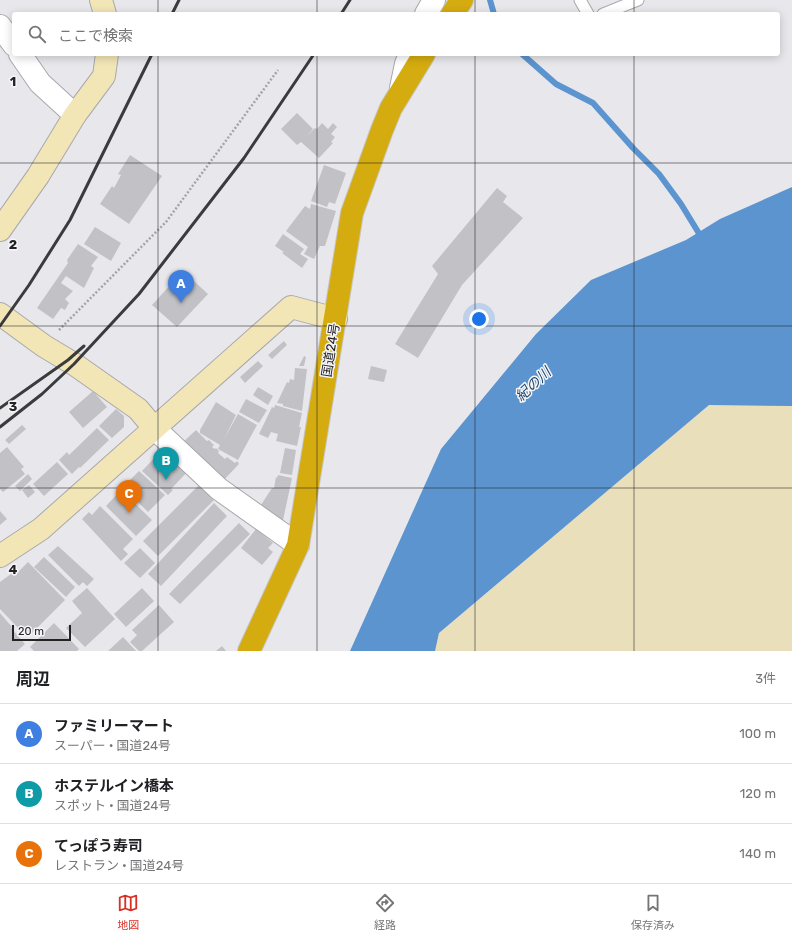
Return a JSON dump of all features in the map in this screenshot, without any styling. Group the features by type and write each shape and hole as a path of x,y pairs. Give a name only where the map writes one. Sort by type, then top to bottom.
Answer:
{"highway":[{"path":"453,12 462,0"},
{"name":"国道24号","path":"250,651 298,544 336,319 352,213 391,108 423,56"}],"street":[{"path":"101,0 104,12"},
{"path":"0,26 12,42"},
{"path":"21,56 40,83 75,115"},
{"path":"0,230 38,176 75,115 104,76 107,56"},
{"path":"400,93 409,56"},
{"path":"0,556 41,529 291,307 336,319"},
{"path":"0,314 44,346 74,364 138,408 154,428 219,489 298,544"}],"lane":[{"path":"580,0 587,12"},
{"path":"608,12 638,0"}],"path":[{"path":"44,346 166,222 278,70"}],"sand":[{"path":"709,405 792,406 792,651 435,651 439,633"}],"water":[{"name":"紀の川","path":"792,187 792,406 709,405 439,633 435,651 350,651 441,449 536,334 591,280 686,240 720,219"}],"building":[{"path":"297,113 313,129 307,136 315,128 317,129 322,123 328,129 333,123 337,127 331,134 335,137 331,142 333,143 319,158 301,142 297,145 281,129"},
{"path":"130,155 162,176 129,224 100,204 112,186 114,188 121,175 118,174"},
{"path":"324,165 346,173 335,204 329,202 327,207 311,201"},
{"path":"497,188 507,196 503,202 523,218 462,285 418,358 395,344 438,274 432,266"},
{"path":"311,204 336,211 325,246 320,246 314,259 304,254 308,247 286,231 305,206 310,209"},
{"path":"95,227 121,243 111,261 84,244"},
{"path":"283,234 304,249 300,254 308,259 302,268 275,246"},
{"path":"78,244 98,257 91,266 94,268 84,288 66,276 61,283 73,291 65,299 69,303 65,310 61,308 53,319 37,308 68,263 67,260"},
{"path":"183,271 208,294 177,327 152,305"},
{"path":"284,341 287,345 272,359 268,355"},
{"path":"304,356 306,357 304,366 299,366"},
{"path":"258,361 263,366 245,383 240,377"},
{"path":"371,366 387,370 384,382 368,379"},
{"path":"295,368 307,369 302,411 277,403 287,382 289,383 290,379 294,380"},
{"path":"258,387 273,396 268,405 253,395"},
{"path":"93,391 107,407 83,428 69,412"},
{"path":"246,399 267,410 259,423 239,412"},
{"path":"216,402 236,415 224,439 238,414 257,425 238,460 218,449 220,445 200,433 200,430"},
{"path":"275,405 302,413 297,446 276,441 278,434 271,432 268,438 259,434 272,407 274,408"},
{"path":"116,409 124,416 124,427 112,438 99,426"},
{"path":"22,425 26,429 9,444 5,440"},
{"path":"97,428 109,440 72,474 59,460 67,452 69,455"},
{"path":"196,430 207,441 209,440 214,445 212,447 215,449 216,448 219,451 218,453 225,459 227,457 235,463 237,461 239,464 220,484 181,444"},
{"path":"7,447 24,467 21,469 25,474 3,492 0,489 0,453"},
{"path":"164,448 188,471 171,489 173,490 168,495 142,471"},
{"path":"285,448 296,450 292,475 280,473"},
{"path":"57,462 68,474 44,496 33,484"},
{"path":"139,471 165,495 148,512 123,487"},
{"path":"28,474 32,479 20,491 15,486"},
{"path":"278,475 292,478 282,525 257,511 272,488 274,488 276,477 277,478"},
{"path":"29,485 35,492 28,498 22,490"},
{"path":"199,485 214,500 158,556 143,541"},
{"path":"121,490 152,520 136,536 106,506"},
{"path":"214,503 227,516 161,586 148,574"},
{"path":"100,506 133,539 123,549 128,554 121,561 82,519 89,512 92,515"},
{"path":"0,511 7,519 0,525"},
{"path":"239,523 250,534 180,604 169,594"},
{"path":"256,529 273,543 268,548 273,552 262,565 241,548"},
{"path":"58,546 94,579 87,586 83,582 79,586 48,555"},
{"path":"140,548 155,563 140,578 124,563"},
{"path":"44,557 75,587 66,597 34,567"},
{"path":"28,562 65,600 30,635 27,633 25,635 0,609 0,582 15,571 17,573"},
{"path":"87,588 115,619 85,647 66,628 82,613 72,601"},
{"path":"142,588 154,601 126,627 114,614"},
{"path":"159,605 174,622 142,651 139,651 130,642 137,635 132,630"},
{"path":"0,613 25,644 17,651 0,651"},
{"path":"54,623 79,649 77,651 34,651 30,647"},
{"path":"123,637 136,651 108,651"},
{"path":"222,646 226,651 216,651"}],"waterway":[{"path":"490,0 493,12"},
{"path":"524,56 556,84 593,103 633,148 659,174 681,204 703,240"}],"railway":[{"path":"173,12 179,0"},
{"path":"342,12 350,0"},
{"path":"0,326 29,285 70,220 151,56"},
{"path":"0,427 42,394 74,364 139,294 244,158 313,56"},
{"path":"0,408 68,360 84,346"}],"place":[{"name":"ファミリーマート","path":"181,303"},
{"name":"ホステルイン橋本","path":"166,480"},
{"name":"てっぽう寿司","path":"129,513"}]}
